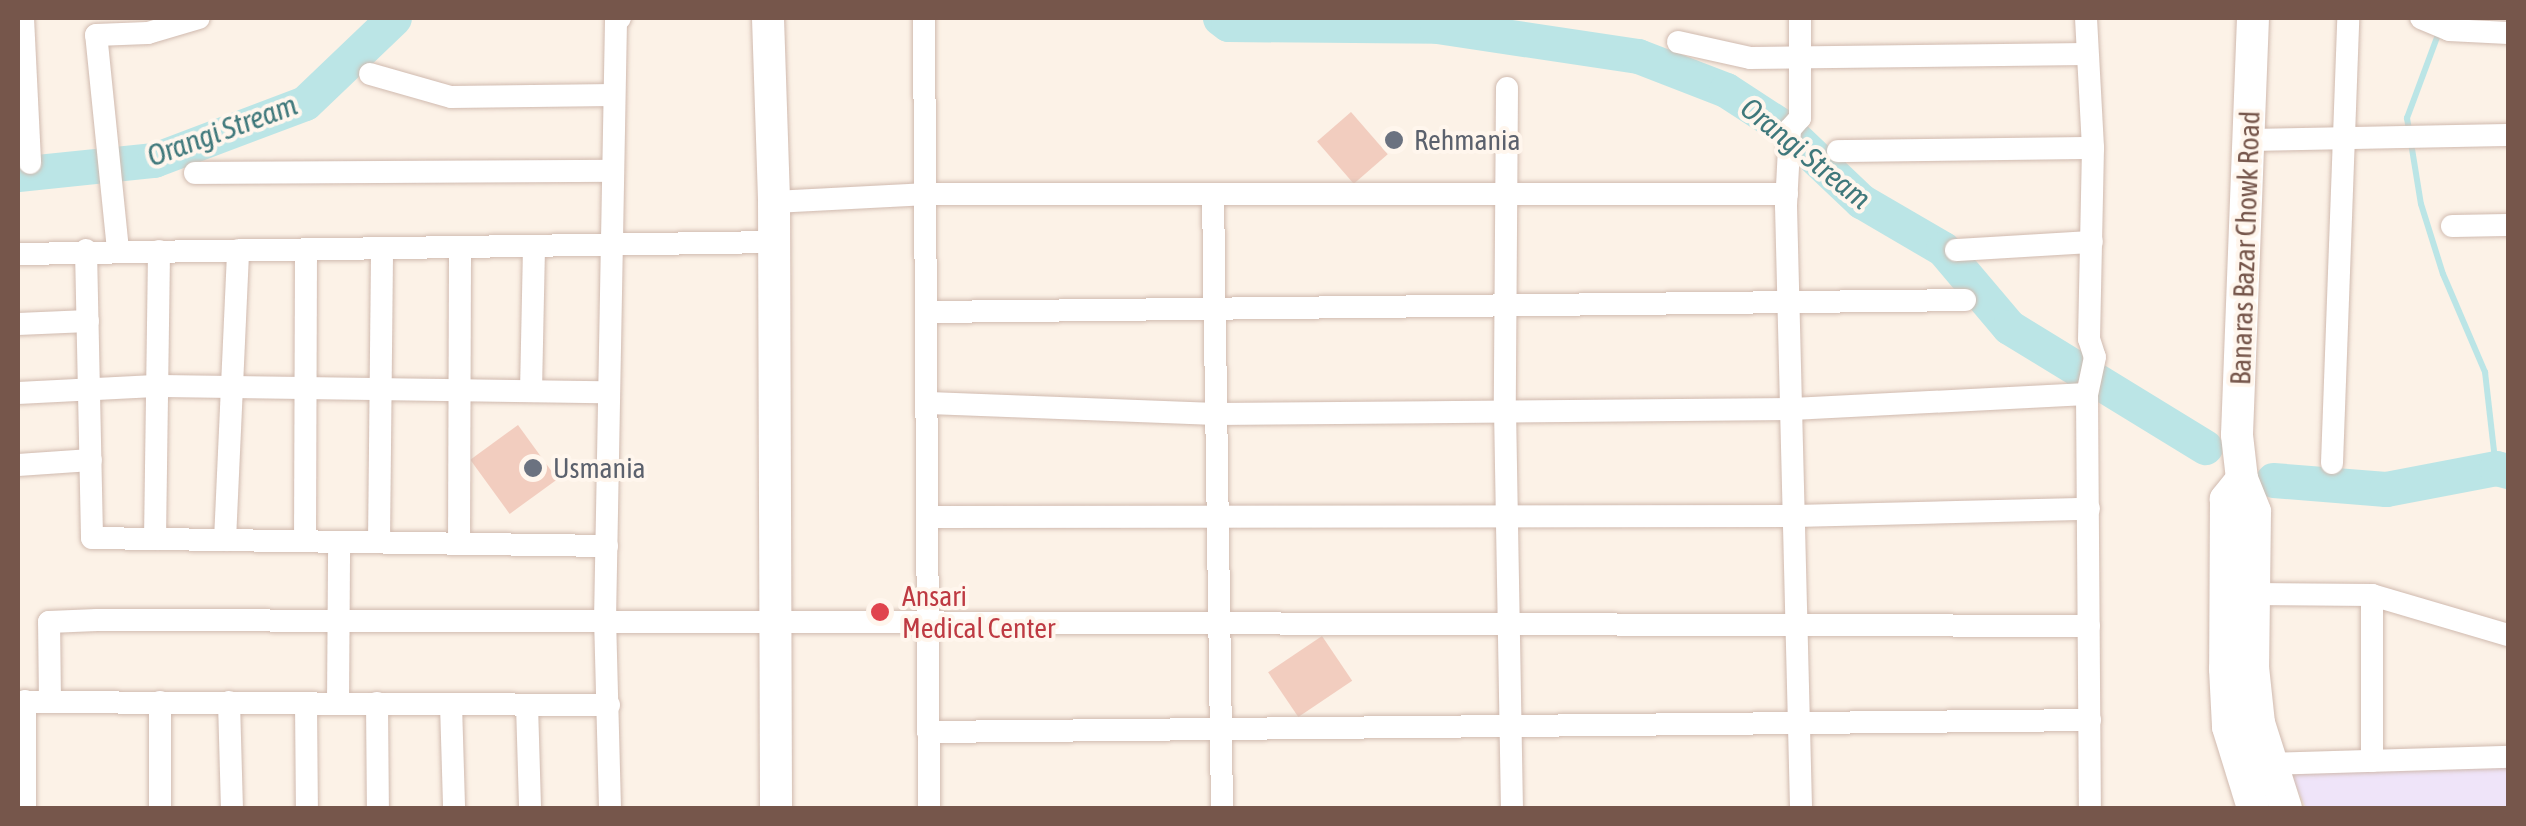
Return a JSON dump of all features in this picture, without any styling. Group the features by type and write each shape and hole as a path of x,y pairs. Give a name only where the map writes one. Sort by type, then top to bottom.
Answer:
{"main road":[{"path":"768,18 774,202 776,808"},
{"name":"Banaras Bazar Chowk Road","path":"2253,18 2237,435 2242,479 2255,512 2252,667 2269,764 2286,808"},
{"name":"Banaras Bazar Chowk Road","path":"2242,479 2226,499 2225,669 2228,727 2253,808"}],"street":[{"path":"23,18 21,49 30,163"},
{"path":"118,250 96,35 148,33 200,18"},
{"path":"610,808 605,622 614,96 616,19 620,18"},
{"path":"924,18 929,312 929,808"},
{"path":"1800,18 1800,118 1790,129 1786,200 1801,808"},
{"path":"2086,18 2094,148 2089,339 2094,357 2087,394 2090,808"},
{"path":"2332,463 2348,18"},
{"path":"2435,24 2508,33"},
{"path":"1678,42 1750,58 2086,54"},
{"path":"370,74 451,97 614,96"},
{"path":"1507,88 1505,409 1512,808"},
{"path":"2249,140 2508,136"},
{"path":"1838,151 2094,148"},
{"path":"195,173 613,171"},
{"path":"774,202 928,194 1506,193 1786,200"},
{"path":"1213,194 1222,808"},
{"path":"2452,226 2508,225"},
{"path":"18,254 774,242"},
{"path":"1956,250 2092,242"},
{"path":"531,391 534,247"},
{"path":"380,542 382,248"},
{"path":"459,544 460,248"},
{"path":"305,541 306,249"},
{"path":"86,250 92,538 606,546"},
{"path":"225,540 238,250"},
{"path":"155,539 154,386 159,251"},
{"path":"929,312 1965,300"},
{"path":"18,324 88,321"},
{"path":"18,392 154,386 609,392"},
{"path":"929,403 1216,414 1792,409 2087,394"},
{"path":"18,465 91,460"},
{"path":"928,516 1795,516 2089,510"},
{"path":"338,703 339,542"},
{"path":"2252,594 2372,596 2508,635"},
{"path":"2372,596 2372,761"},
{"path":"50,701 49,622 1799,622 2089,626"},
{"path":"25,808 22,701 609,705"},
{"path":"160,702 160,808"},
{"path":"229,702 232,808"},
{"path":"306,703 307,808"},
{"path":"377,704 378,808"},
{"path":"451,704 454,808"},
{"path":"527,704 530,808"},
{"path":"928,732 2090,720"},
{"path":"2269,764 2508,757"}],"shaded area":[{"path":"2508,766 2508,808 2306,808 2289,771"}],"building":[{"path":"1351,112 1388,154 1354,184 1317,142"},
{"path":"518,425 557,479 510,514 470,460"},
{"path":"1322,636 1352,681 1298,717 1268,672"}],"waterway":[{"name":"Orangi Stream","path":"18,174 154,160 305,103 394,18"},
{"name":"Orangi Stream","path":"1220,18 1228,24 1437,26 1638,56 1726,90 1783,127 1861,201 1943,249 2009,327 2205,447"},
{"path":"2439,32 2407,118 2421,204 2443,274 2485,372 2496,468"},
{"name":"Orangi Stream","path":"2273,480 2386,489 2496,468 2508,471"}],"place":[{"name":"Rehmania","path":"1394,140"},
{"name":"Usmania","path":"533,468"},
{"name":"Ansari Medical Center","path":"880,612"}]}
